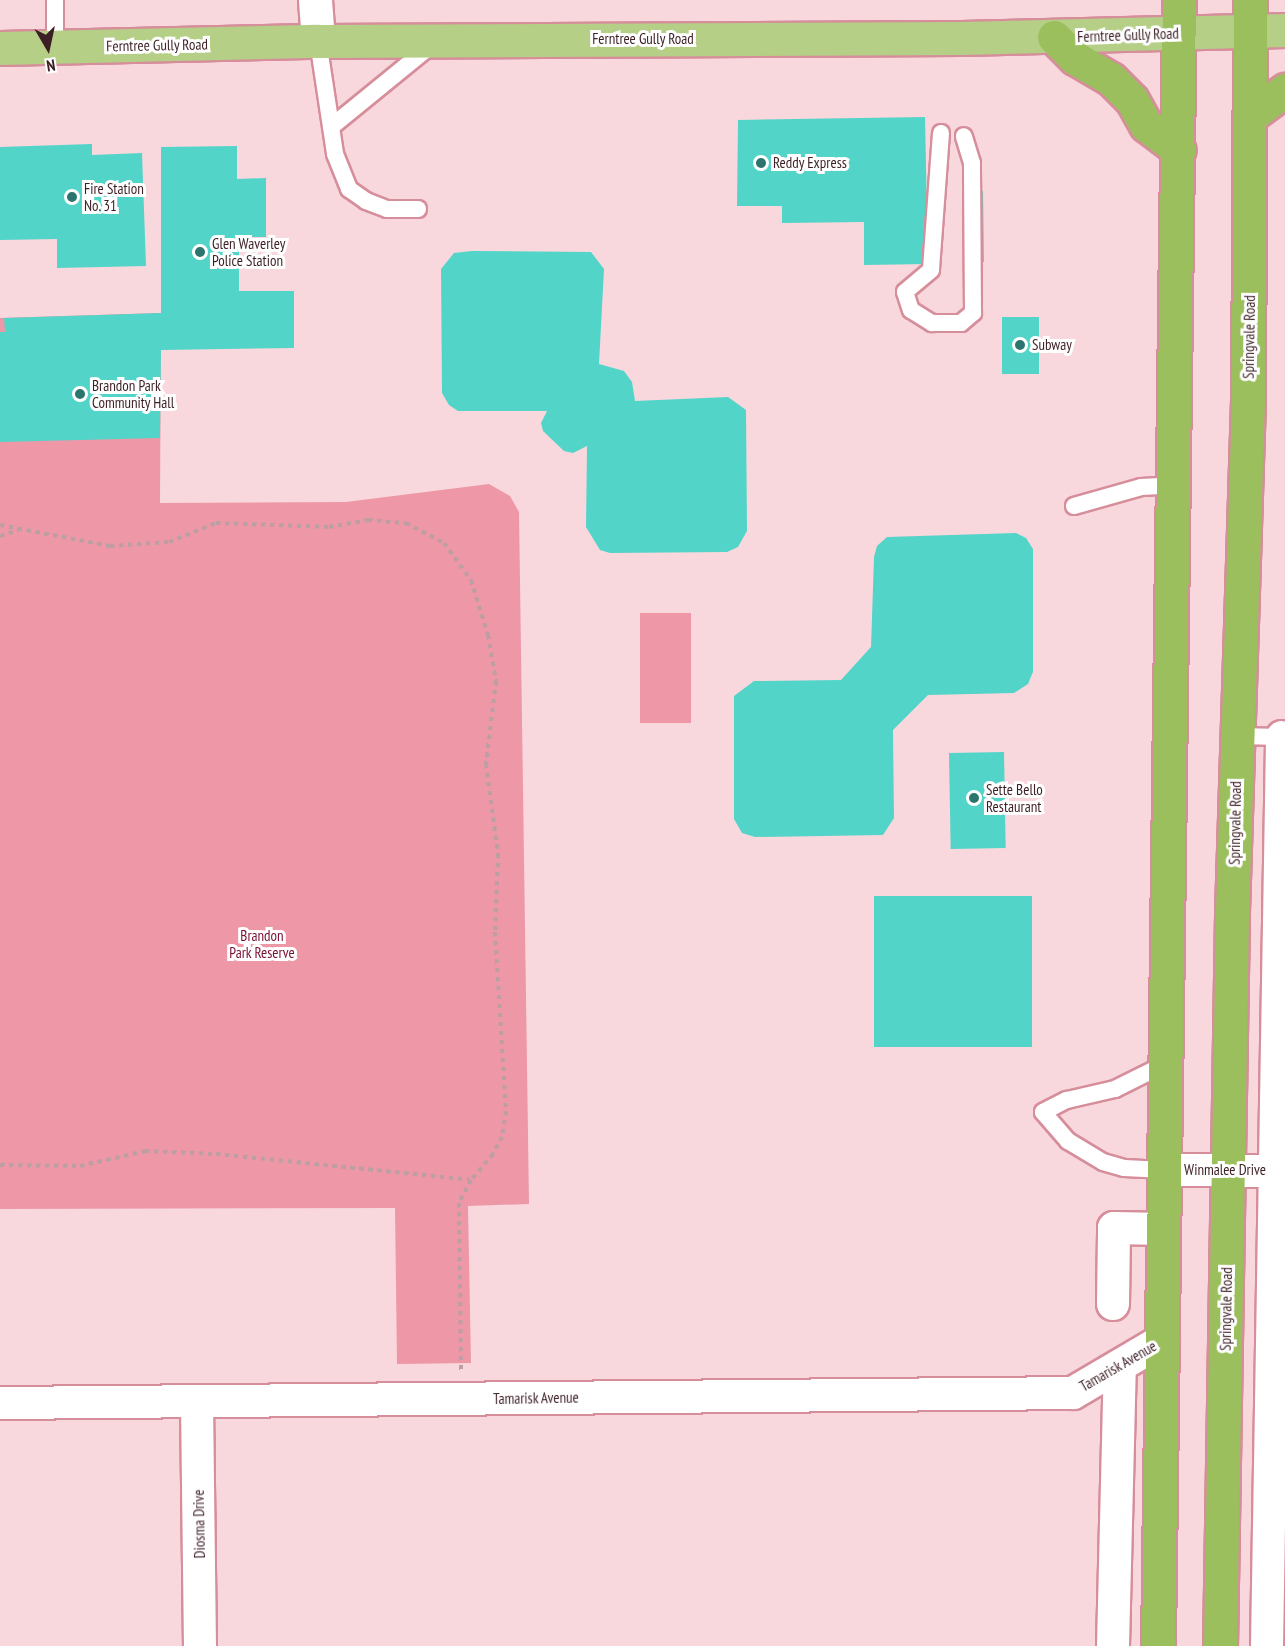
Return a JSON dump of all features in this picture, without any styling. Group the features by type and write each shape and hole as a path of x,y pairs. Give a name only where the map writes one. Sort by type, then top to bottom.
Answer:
{"highway":[{"path":"1158,1646 1175,485 1179,0"},
{"name":"Springvale Road","path":"1220,1646 1237,736 1247,442 1250,15"},
{"path":"1054,37 1075,58 1116,84 1132,100 1146,125 1179,150"},
{"path":"1250,116 1285,90"}],"main road":[{"name":"Ferntree Gully Road","path":"0,48 318,41 1054,37 1180,33 1250,15 1285,30"}],"street":[{"path":"315,0 318,41"},
{"path":"1267,1646 1277,1558 1282,737"},
{"name":"Winmalee Drive","path":"1165,1170 1280,1171"},
{"path":"1113,1304 1114,1228 1164,1229"},
{"name":"Tamarisk Avenue","path":"0,1403 1073,1393 1163,1340"},
{"path":"1113,1646 1120,1366"},
{"name":"Tamarisk Avenue","path":"1073,1393 1120,1429"},
{"name":"Diosma Drive","path":"197,1402 200,1646"}],"lane":[{"path":"55,0 55,47"},
{"path":"331,127 379,85 414,63 437,40"},
{"path":"318,41 335,154 349,189 366,201 387,209 418,209"},
{"path":"941,133 931,270 905,292 911,310 932,323 961,323 973,313 972,163 964,136"},
{"path":"1074,506 1141,487 1175,485"},
{"path":"1237,736 1282,737"},
{"path":"1165,1170 1124,1168 1103,1162 1068,1141 1043,1112 1067,1100 1115,1089 1167,1063"}],"path":[{"path":"0,525 110,546 169,542 216,523 329,527 368,520 406,523 444,543 471,580 488,635 496,681 486,764 498,854 495,932 506,1111 502,1137 493,1154 471,1180 459,1203 461,1399"},
{"path":"0,536 20,530"},
{"path":"0,1165 80,1166 145,1152 216,1155 471,1180"}],"green space":[{"name":"Brandon Park Reserve","path":"161,313 160,503 346,502 489,484 510,496 519,512 529,1204 468,1206 471,1363 397,1364 395,1208 0,1209 0,318"},
{"path":"640,613 691,613 691,723 640,723"}],"building":[{"path":"925,117 928,264 864,265 864,222 782,223 782,206 737,206 738,120"},
{"name":"Fire Station No. 31","path":"92,144 92,155 142,153 146,266 57,268 57,239 0,240 0,147"},
{"path":"237,146 237,179 266,178 266,237 239,237 239,291 294,291 294,348 161,350 160,438 0,442 0,332 5,332 4,318 161,313 161,147"},
{"path":"963,190 983,191 984,262 966,260"},
{"path":"472,251 591,252 604,269 599,364 624,371 632,382 635,401 728,397 746,410 747,531 738,547 727,552 610,553 600,550 586,527 587,446 573,453 564,451 543,431 541,423 547,411 458,411 449,405 442,393 441,269 454,253"},
{"name":"Subway","path":"1002,317 1039,317 1039,374 1002,374"},
{"path":"1016,533 1026,538 1033,549 1033,672 1028,684 1014,693 928,695 893,730 894,818 883,835 755,837 742,833 734,819 734,696 754,681 841,680 871,647 874,557 877,546 887,537"},
{"path":"1004,752 1006,848 951,849 949,753"},
{"path":"874,896 1032,896 1032,1047 874,1047"}],"place":[{"name":"Reddy Express","path":"761,163"},
{"name":"Fire Station No. 31","path":"72,197"},
{"name":"Glen Waverley Police Station","path":"200,252"},
{"name":"Subway","path":"1020,345"},
{"name":"Brandon Park Community Hall","path":"80,394"},
{"name":"Sette Bello Restaurant","path":"974,798"}]}
